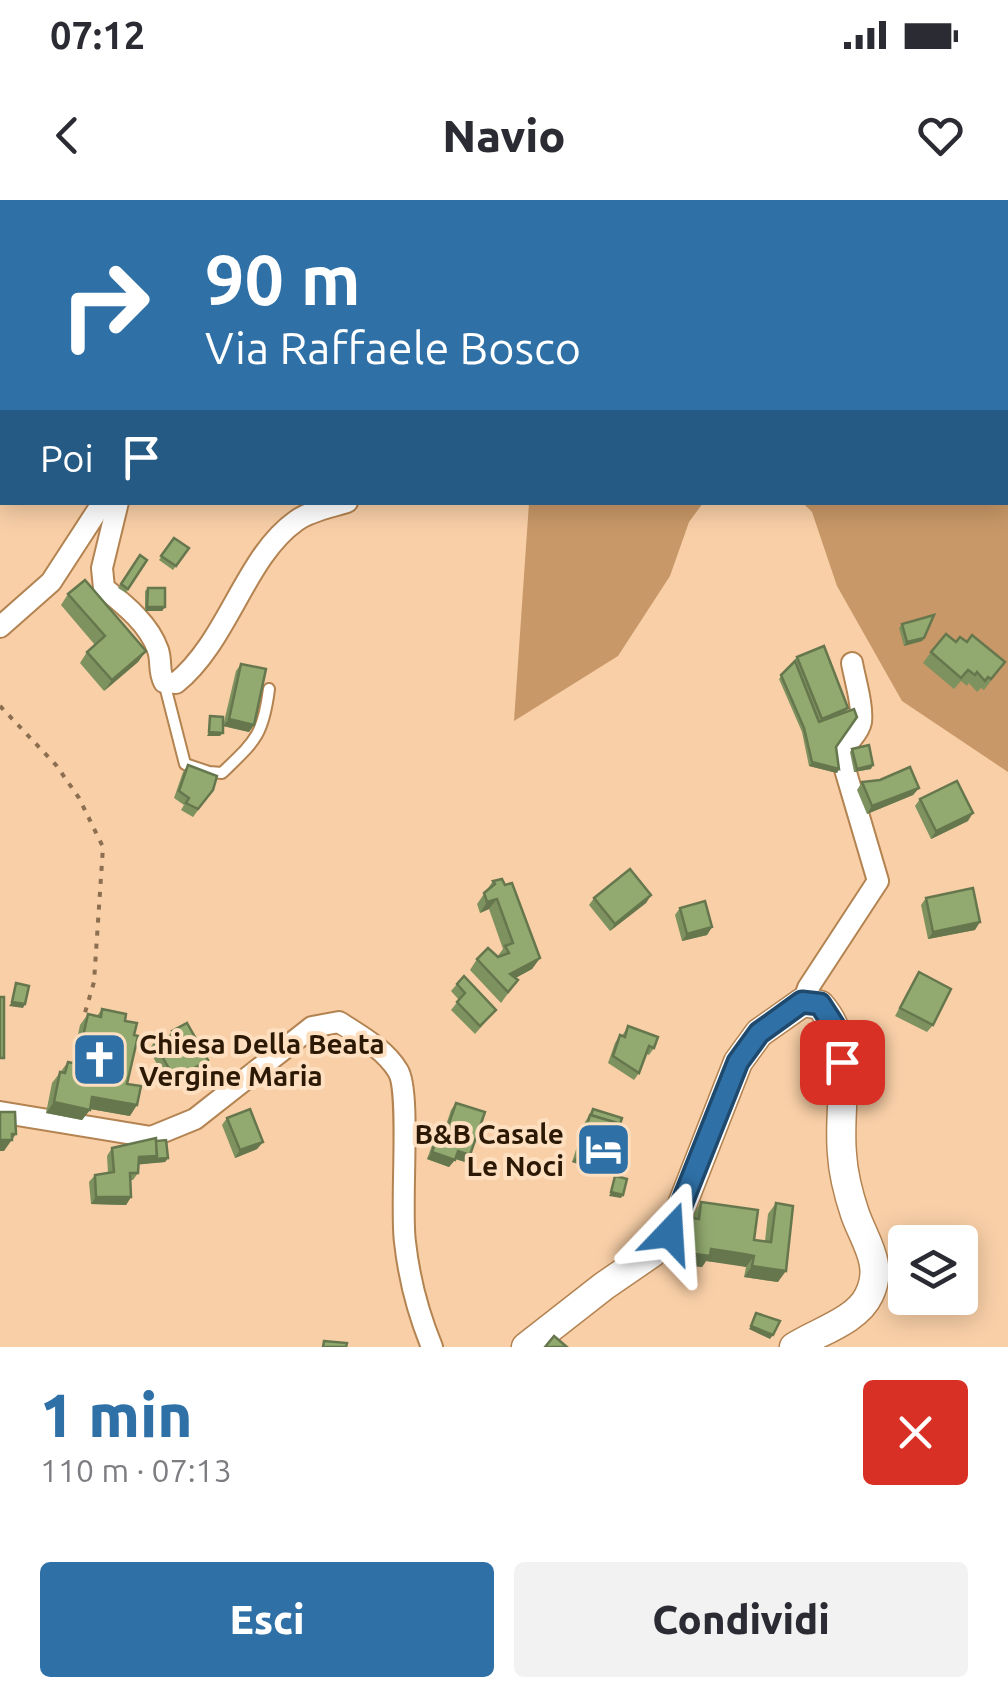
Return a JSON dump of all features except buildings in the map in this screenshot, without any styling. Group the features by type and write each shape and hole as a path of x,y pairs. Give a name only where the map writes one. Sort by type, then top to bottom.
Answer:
{"street":[{"path":"0,627 51,582 100,505"},
{"path":"117,505 102,568 104,588 131,611 156,644 160,656 158,671 164,682 176,682 192,670 226,622 262,558 296,520 338,505"},
{"path":"526,1347 652,1253 670,1233 738,1062 759,1033 802,1002 878,880 842,759 843,747 858,730 861,720 852,663"},
{"path":"794,1347 836,1325 868,1299 875,1278 873,1252 856,1214 842,1154 844,1088 840,1035 820,1004 802,1002"},
{"path":"0,1112 151,1137 195,1119 312,1027 338,1022 369,1041 400,1073 404,1114 404,1240 419,1314 432,1347"}],"lane":[{"path":"164,682 185,764 222,773 250,747 264,726 270,689"}],"path":[{"path":"0,706 56,765 79,798 103,847 94,982 84,1016"}],"shaded area":[{"path":"529,505 702,505 689,522 670,576 618,656 514,721"},
{"path":"805,505 1008,505 1008,772 902,701 837,586 812,512"}],"place":[{"name":"Chiesa Della Beata Vergine Maria","path":"100,1059"},
{"name":"B&B Casale Le Noci","path":"603,1149"}],"route":[{"path":"670,1233 738,1062 759,1033 802,1002 820,1004 840,1035 842,1062"}]}
